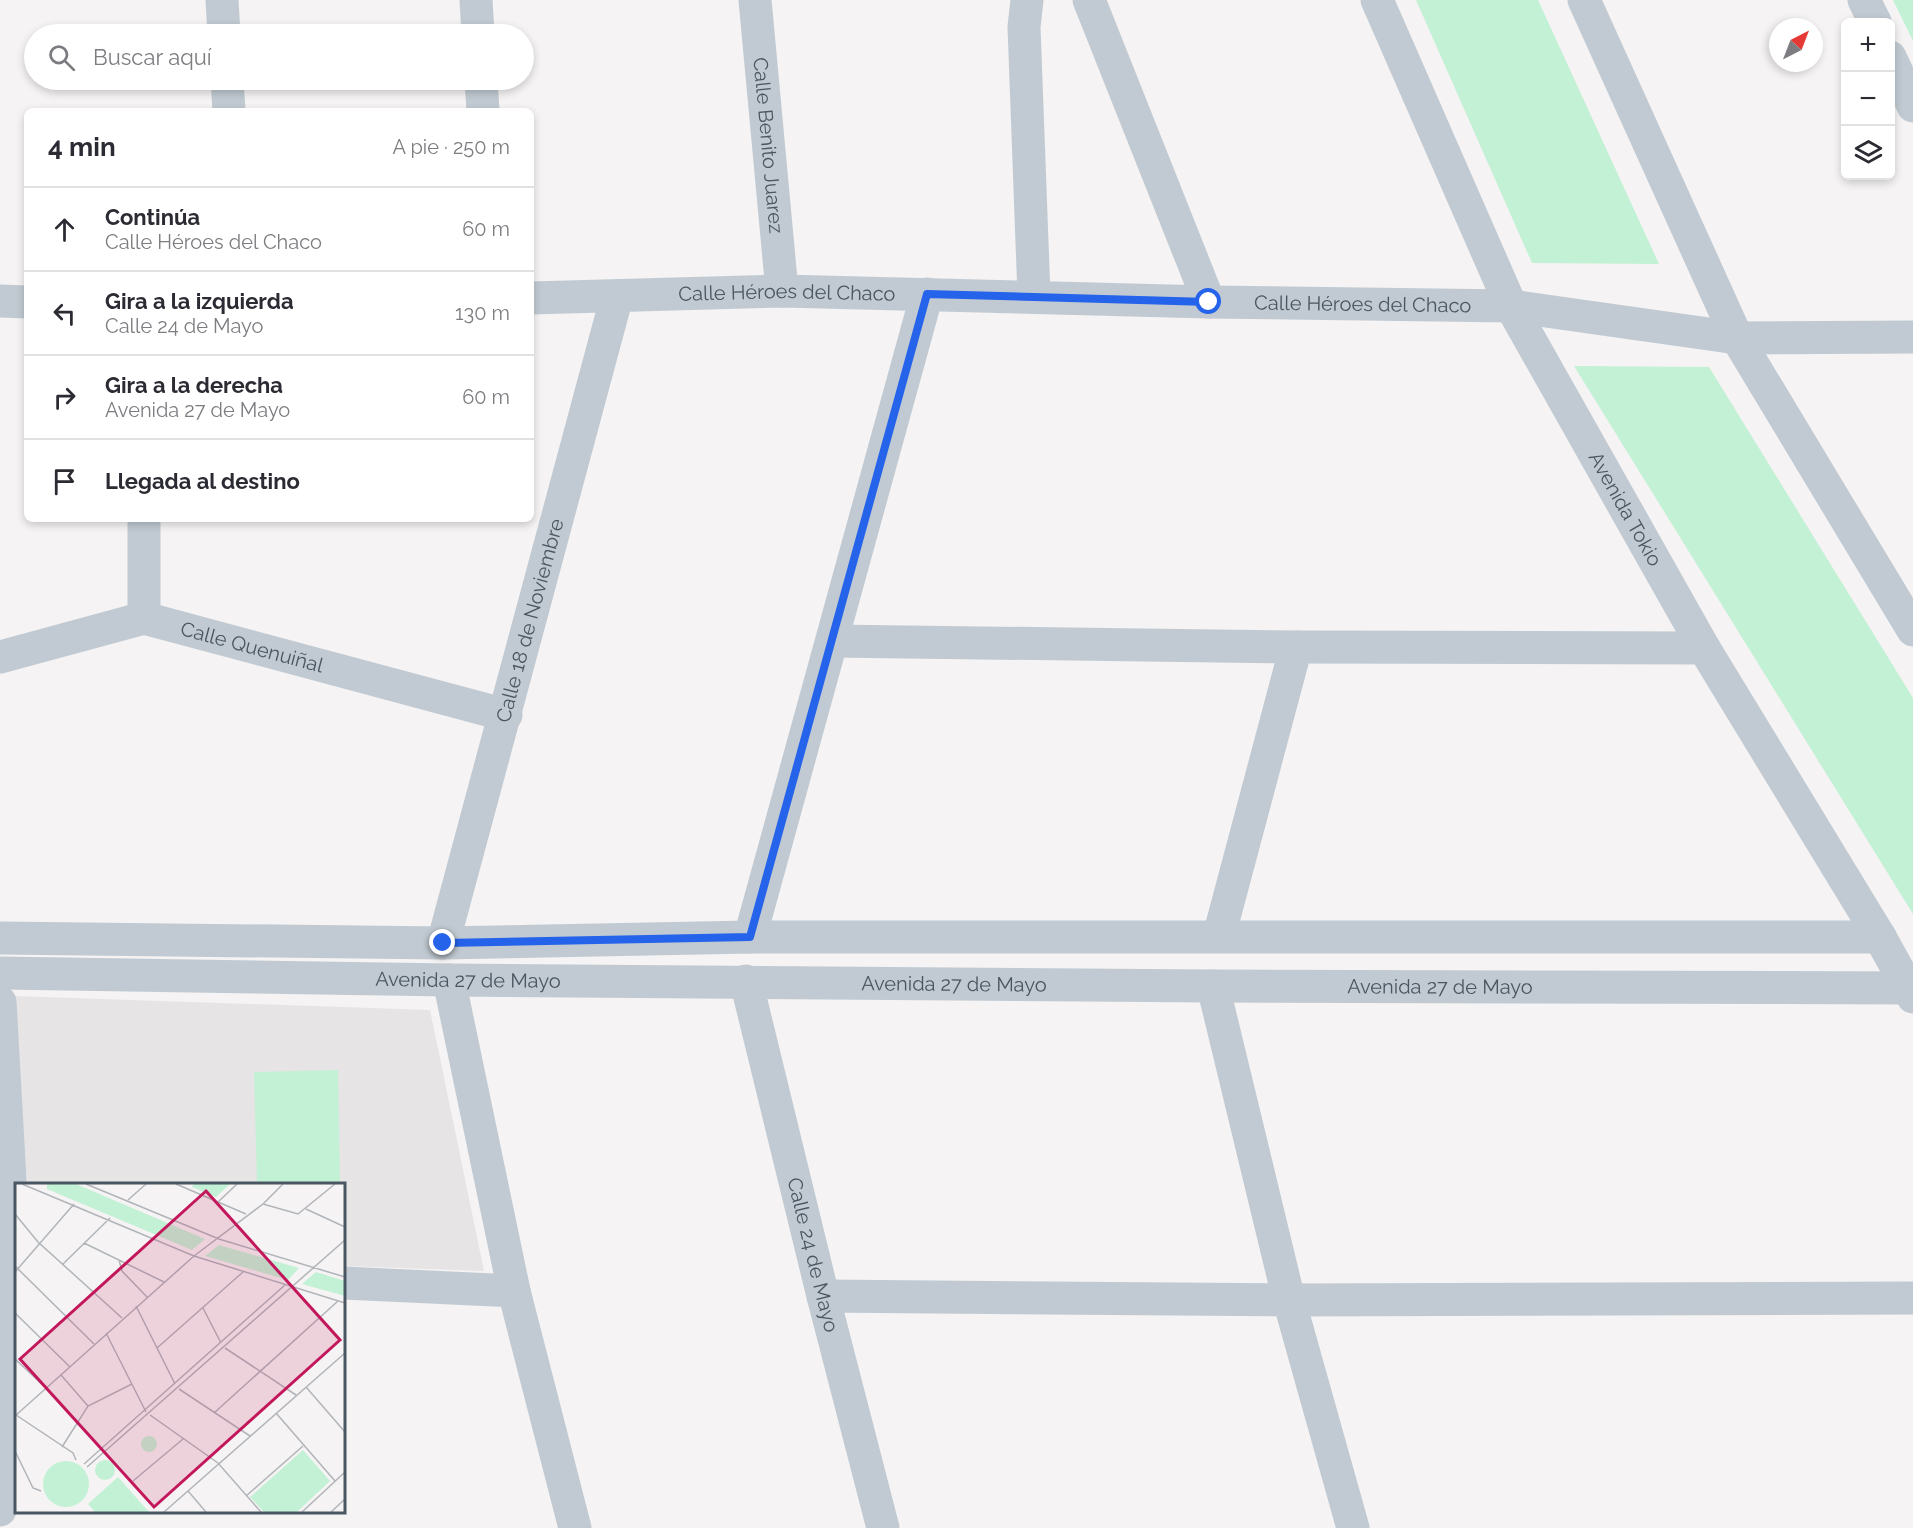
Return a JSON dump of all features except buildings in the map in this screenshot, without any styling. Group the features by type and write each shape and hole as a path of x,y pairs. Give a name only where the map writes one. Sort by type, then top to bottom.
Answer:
{"street":[{"path":"222,0 223,24"},
{"path":"476,0 477,24"},
{"name":"Calle Benito Juarez","path":"755,0 782,291"},
{"path":"1027,0 1024,27 1034,296"},
{"path":"1089,0 1209,302"},
{"name":"Avenida Tokio","path":"1377,0 1511,306 1704,648 1911,991"},
{"path":"1584,0 1737,338 1913,630"},
{"path":"1864,0 1873,18"},
{"path":"1895,68 1913,106"},
{"path":"228,90 229,108"},
{"path":"482,90 483,108"},
{"name":"Calle Héroes del Chaco","path":"534,298 782,291 1209,302 1511,306 1737,338 1913,337"},
{"path":"750,937 927,294"},
{"name":"Calle 18 de Noviembre","path":"443,943 617,296"},
{"path":"0,302 24,302"},
{"path":"0,657 144,618 144,522"},
{"name":"Calle Quenuiñal","path":"144,618 506,715"},
{"path":"833,641 1296,647 1704,648"},
{"path":"1219,936 1296,647"},
{"name":"Avenida 27 de Mayo","path":"0,938 443,943 750,937 1880,937"},
{"name":"Avenida 27 de Mayo","path":"0,973 449,980 1911,991"},
{"path":"449,980 514,1291 575,1528"},
{"name":"Calle 24 de Mayo","path":"746,981 823,1296 883,1528"},
{"path":"1213,986 1288,1300 1353,1528"},
{"path":"0,1002 15,1251"},
{"path":"345,1283 514,1291"},
{"path":"0,1510 3,1502 15,1286"},
{"path":"823,1296 1288,1300 1913,1298"}],"shaded area":[{"path":"13,996 430,1010 484,1271 345,1266 345,1183 27,1183"}],"green space":[{"path":"1416,0 1538,0 1659,264 1532,263"},
{"path":"1893,0 1913,0 1913,41"},
{"path":"1574,366 1709,367 1913,698 1913,914"},
{"path":"338,1070 340,1183 257,1183 254,1072"}],"route":[{"path":"443,943 750,937 927,294 1209,302"}]}
